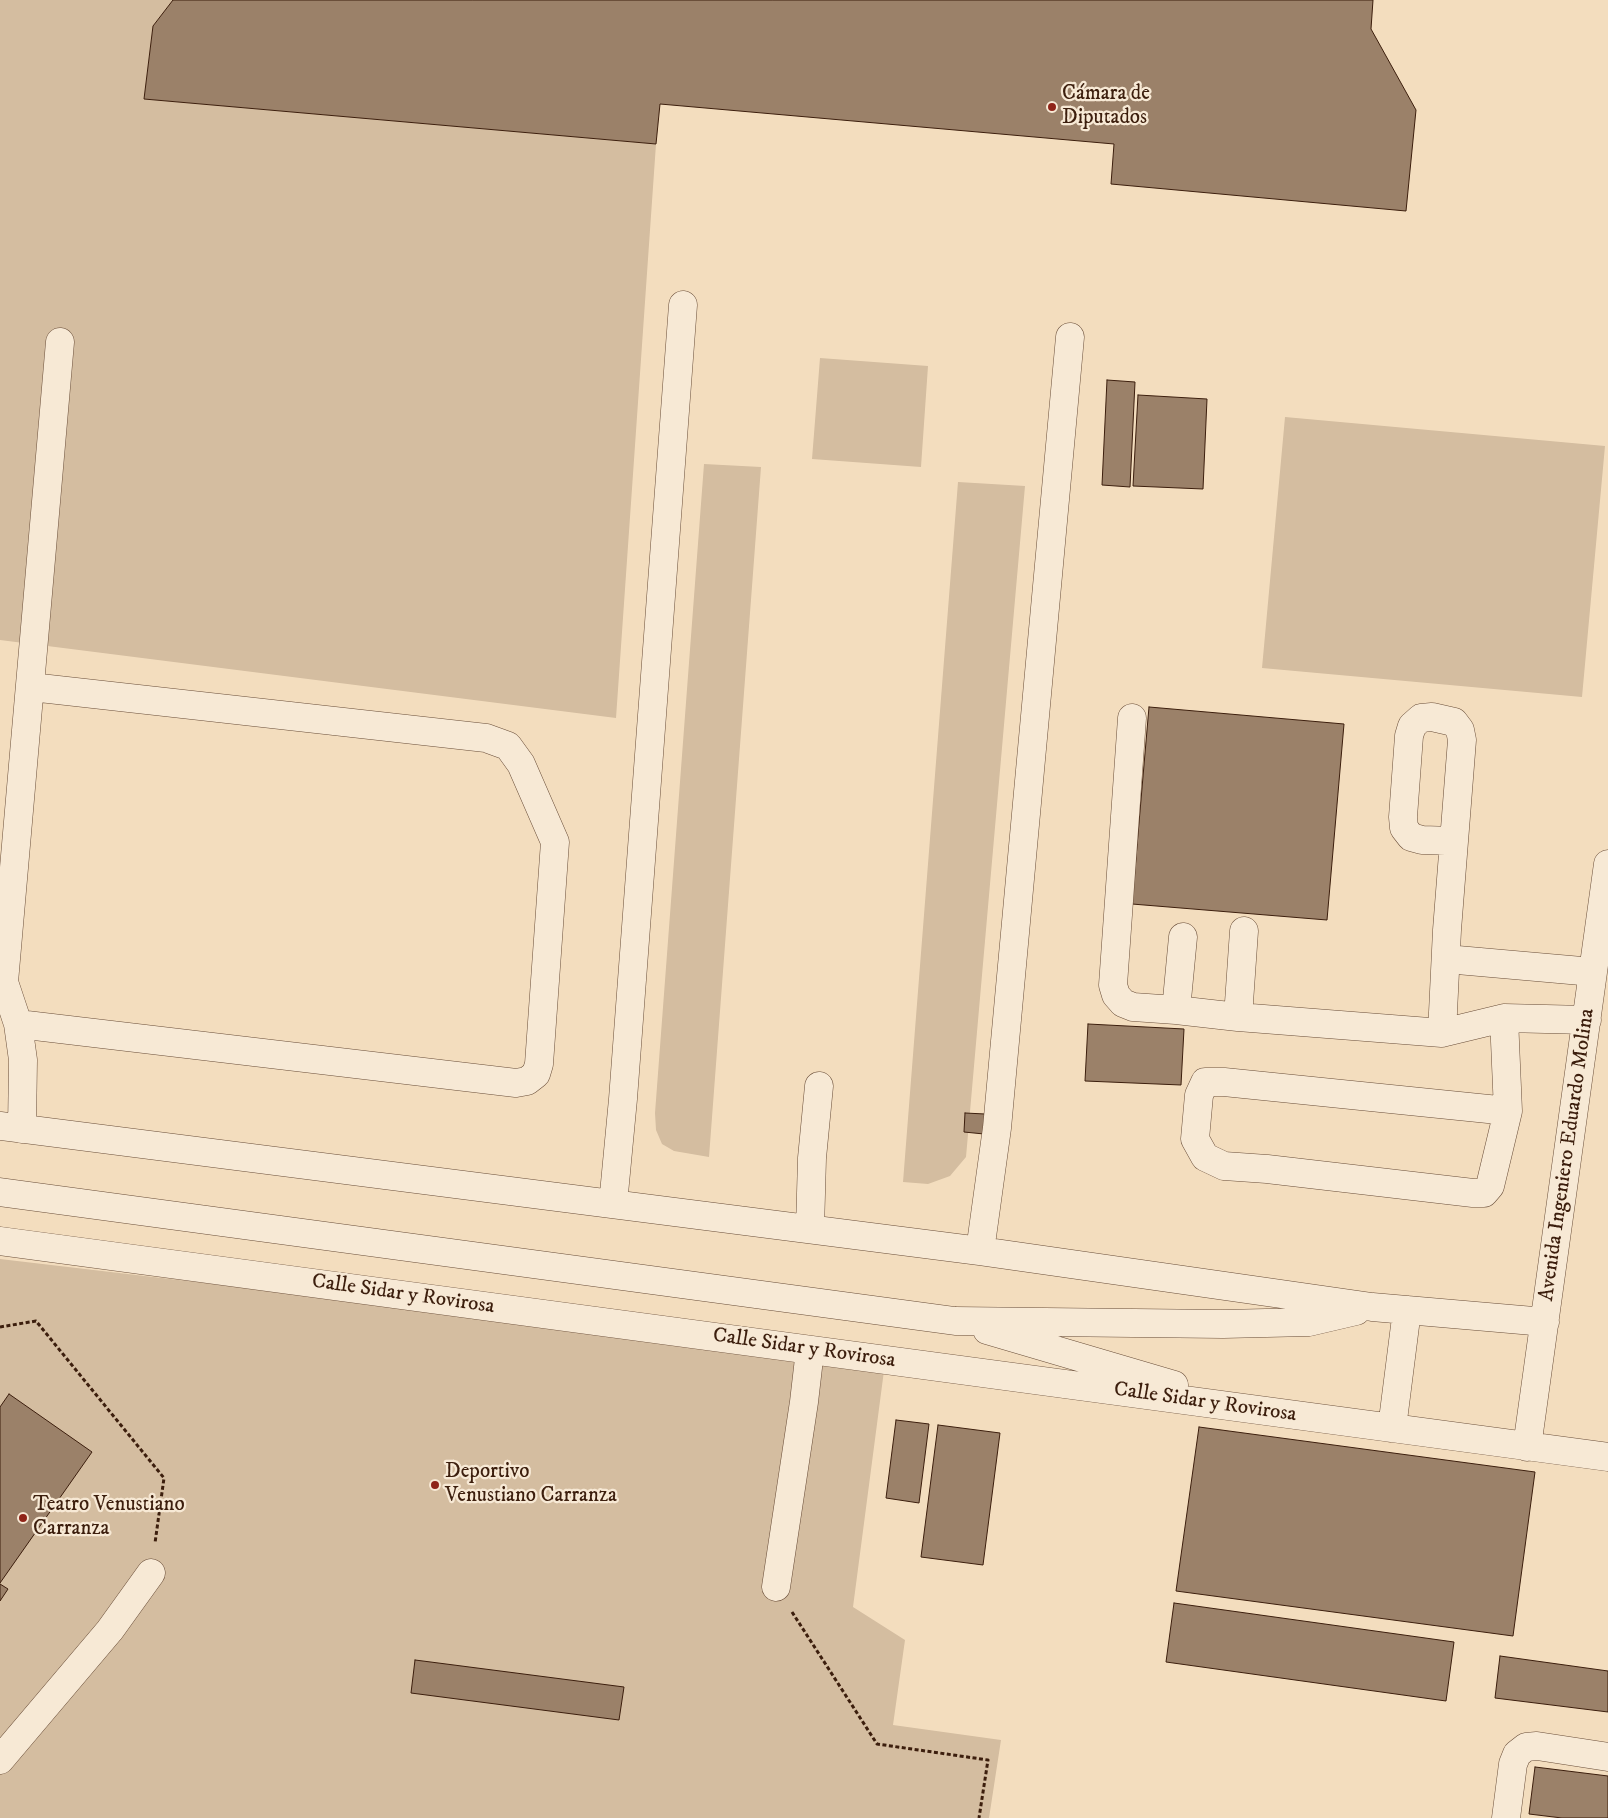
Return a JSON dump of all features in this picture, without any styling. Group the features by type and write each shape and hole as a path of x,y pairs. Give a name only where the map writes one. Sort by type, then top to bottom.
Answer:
{"street":[{"path":"614,1204 682,304"},
{"path":"980,1250 998,1118 1070,337"},
{"path":"60,342 4,982 18,1024 23,1060 11,1128 980,1250 1372,1307 1545,1322"},
{"path":"18,1024 516,1083 527,1081 536,1074 539,1064 555,842 521,764 508,746 486,738 31,687"},
{"path":"1132,718 1113,985 1116,995 1123,1004 1133,1007 1238,1017 1442,1033 1504,1018 1586,1020"},
{"path":"1442,1033 1454,841"},
{"name":"Avenida Ingeniero Eduardo Molina","path":"1527,1447 1608,864"},
{"path":"1238,1017 1244,931"},
{"path":"1176,1010 1183,937"},
{"path":"1446,959 1593,972"},
{"path":"1504,1018 1508,1111 1490,1186 1484,1193 1224,1166 1205,1157 1196,1139 1199,1095 1205,1082 1224,1082 1508,1111"},
{"path":"810,1229 812,1158 819,1086"},
{"path":"0,1192 954,1320 1223,1324 1309,1322 1372,1307"},
{"name":"Calle Sidar y Rovirosa","path":"0,1241 1608,1457"},
{"path":"1392,1428 1407,1310"},
{"path":"954,1320 1258,1410"},
{"path":"776,1586 810,1350"},
{"path":"0,1760 110,1630 151,1573"},
{"path":"1506,1818 1513,1764 1518,1754 1526,1747 1537,1746 1608,1756"}],"path":[{"path":"0,1327 36,1321 164,1478 151,1573"},
{"path":"776,1586 877,1744 988,1760 979,1818"}],"shaded area":[{"path":"0,0 173,0 153,26 144,99 656,144 616,718 0,640"},
{"path":"820,358 928,366 921,467 812,459"},
{"path":"1285,417 1605,446 1582,697 1262,668"},
{"path":"704,464 761,467 709,1157 674,1151 662,1144 656,1130 655,1113"},
{"path":"958,482 1025,486 966,1157 950,1176 928,1184 903,1182"},
{"name":"Deportivo Venustiano Carranza","path":"0,1259 885,1363 853,1607 905,1640 893,1725 1001,1740 989,1818 0,1818"}],"building":[{"name":"Cámara de Diputados","path":"173,0 1373,0 1371,29 1416,110 1406,211 1111,184 1114,144 660,104 656,144 144,99 153,26"},
{"path":"1107,380 1135,382 1130,487 1102,485"},
{"path":"1138,395 1207,399 1203,489 1133,486"},
{"path":"1149,707 1344,724 1327,920 1132,904"},
{"path":"1088,1024 1184,1029 1181,1085 1085,1081"},
{"path":"965,1113 985,1114 984,1134 964,1132"},
{"name":"Teatro Venustiano Carranza","path":"9,1394 92,1452 0,1583 0,1407"},
{"path":"896,1420 929,1424 919,1503 886,1498"},
{"path":"938,1425 1000,1433 983,1565 921,1557"},
{"path":"1199,1427 1535,1472 1513,1636 1176,1591"},
{"name":"Teatro Venustiano Carranza","path":"0,1584 8,1589 0,1601"},
{"path":"1174,1603 1454,1642 1446,1701 1166,1662"},
{"path":"1500,1656 1608,1671 1608,1712 1495,1698"},
{"path":"415,1660 624,1687 619,1720 411,1693"},
{"path":"1535,1767 1608,1776 1608,1818 1562,1818 1529,1814"}],"place":[{"name":"Cámara de Diputados","path":"1052,107"},
{"name":"Deportivo Venustiano Carranza","path":"435,1485"},
{"name":"Teatro Venustiano Carranza","path":"23,1518"}]}
